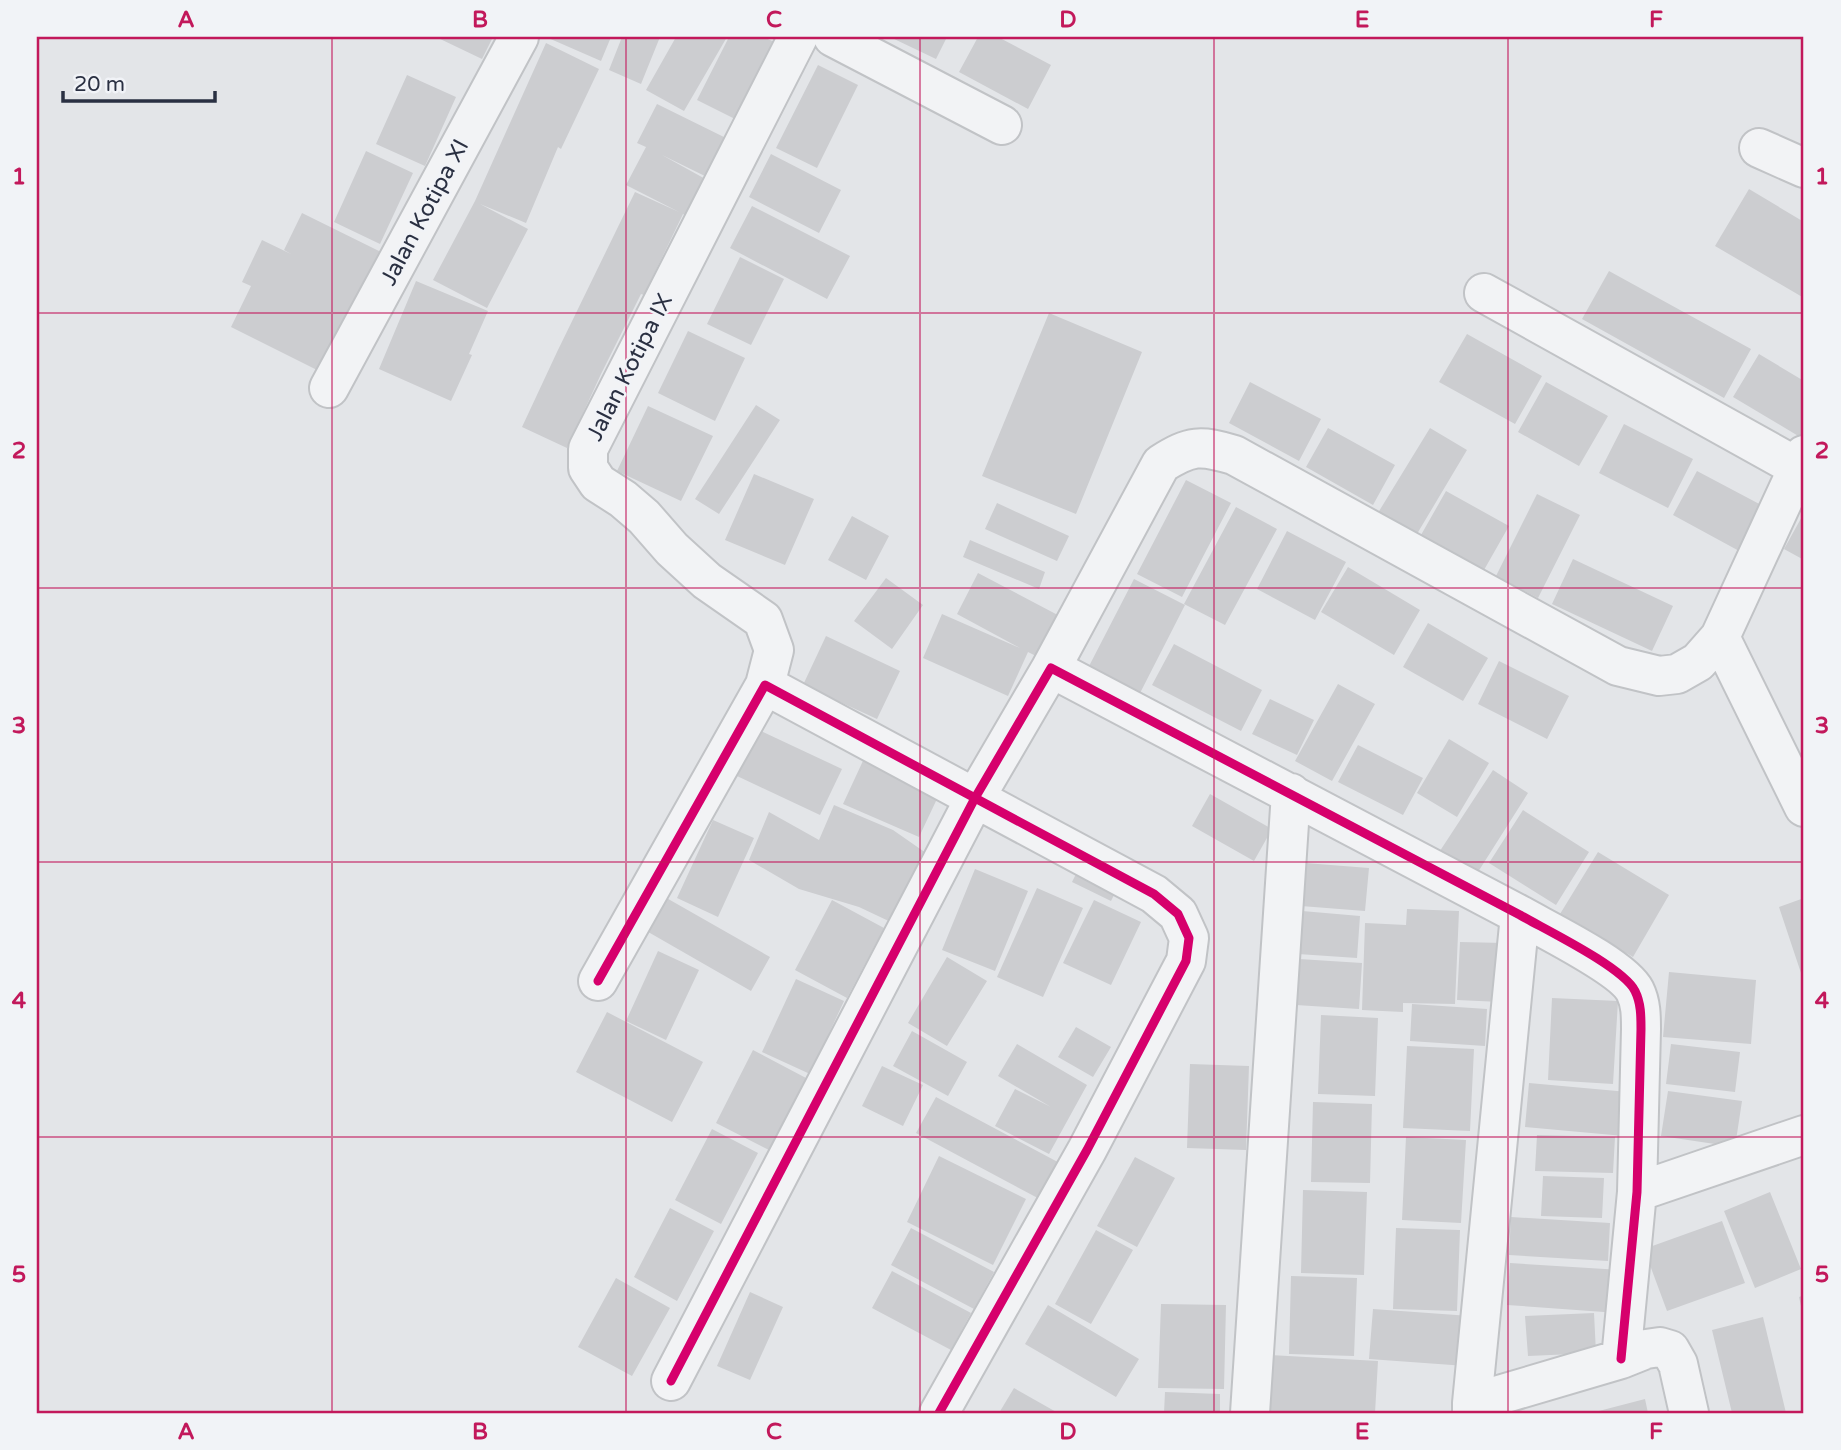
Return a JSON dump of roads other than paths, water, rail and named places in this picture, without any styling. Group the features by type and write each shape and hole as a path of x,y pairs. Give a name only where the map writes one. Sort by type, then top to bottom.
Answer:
{"street":[{"name":"Jalan Kotipa XI","path":"330,388 519,37"},
{"name":"Jalan Kotipa IX","path":"598,981 765,685 774,650 763,620 708,581 673,549 644,517 623,499 597,483 588,468 588,449 798,37"},
{"path":"833,37 1002,125"},
{"path":"1759,148 1804,168"},
{"path":"671,1381 975,798 1051,668 1161,464 1184,449 1209,448 1234,455 1618,666 1659,676 1677,674 1709,649 1800,461 1484,293"},
{"path":"1709,649 1804,807"},
{"path":"1051,668 1520,915 1592,956 1634,988 1640,1003 1641,1029 1637,1192 1621,1359"},
{"path":"765,685 1154,894 1178,914 1189,938 1186,961 1094,1138 939,1413"},
{"path":"1250,1413 1291,793"},
{"path":"1520,915 1472,1408 1646,1349 1660,1348 1670,1350 1678,1364 1689,1413"},
{"path":"1637,1192 1804,1135"}]}
